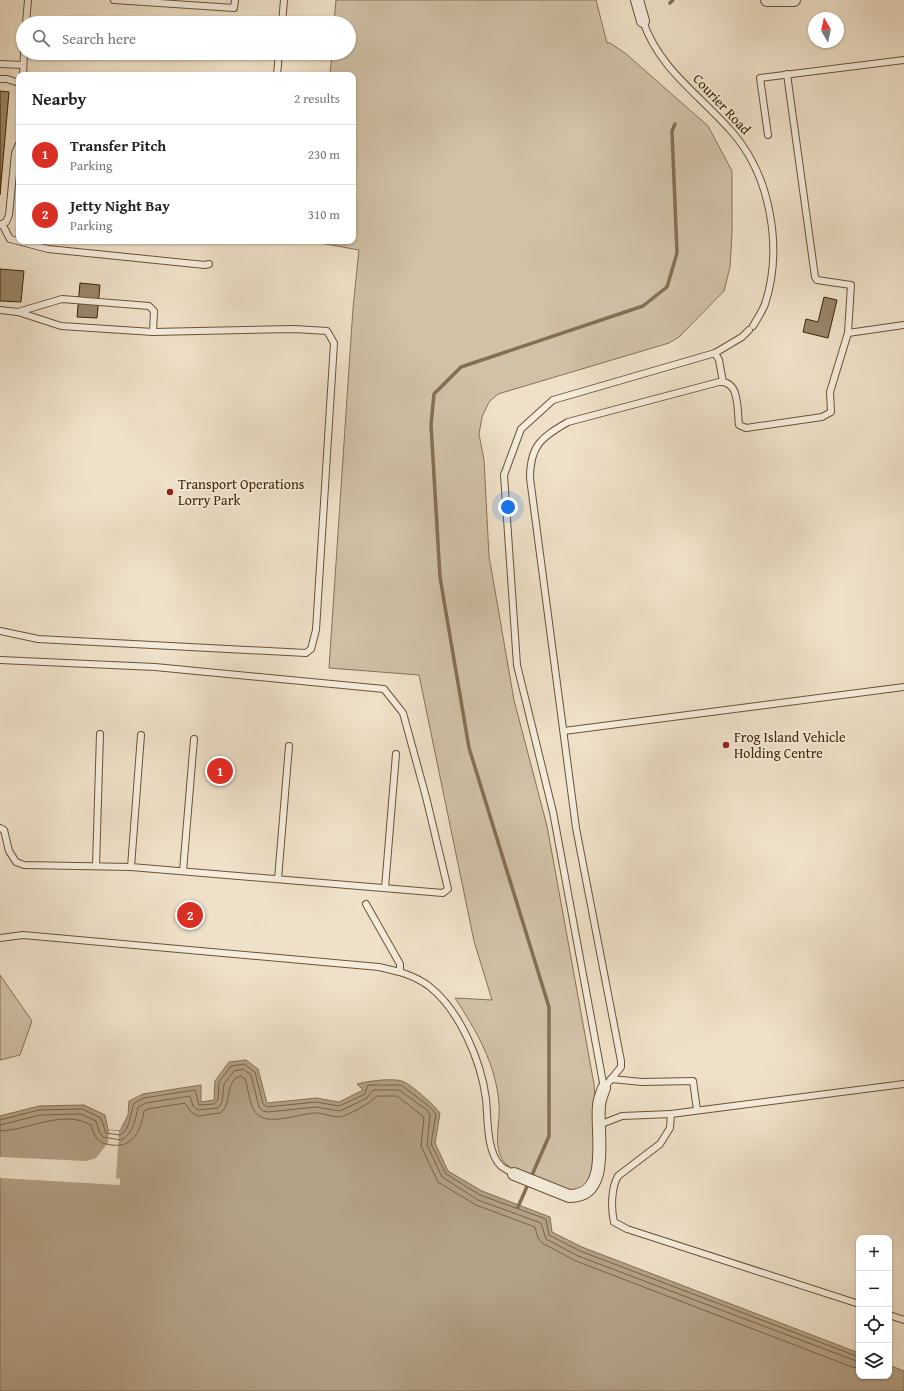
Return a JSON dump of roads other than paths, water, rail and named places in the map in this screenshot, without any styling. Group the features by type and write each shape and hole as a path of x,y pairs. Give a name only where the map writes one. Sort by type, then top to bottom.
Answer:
{"street":[{"name":"Courier Road","path":"637,0 643,21"},
{"path":"767,0 794,0"},
{"path":"514,1174 569,1196 577,1196 586,1193 593,1186 597,1174 599,1157 599,1105 607,1084"}],"lane":[{"path":"27,16 28,0"},
{"path":"114,0 189,2 234,8 235,0"},
{"path":"283,16 284,0"},
{"name":"Courier Road","path":"643,21 654,45 669,67 689,90 733,133 751,161 764,189 770,217 773,249 770,283 764,305 751,328 742,337 715,353"},
{"path":"23,60 23,72"},
{"path":"277,72 278,60"},
{"path":"768,135 760,78 904,60"},
{"path":"0,64 23,65"},
{"path":"607,1084 621,1067 621,1060 576,828 530,478 530,463 533,452 539,442 548,433 568,422 705,384 723,382 733,386 739,425 746,428 822,417 831,412 830,392 848,333 851,285 817,280 815,277 787,74"},
{"path":"0,79 7,79 16,82"},
{"path":"16,151 9,215 1,225 10,239 16,240"},
{"path":"31,244 48,248 204,265 209,264"},
{"path":"18,312 62,299 150,306 154,311 153,332"},
{"path":"0,310 18,312 60,326 153,332 294,329 327,331 334,343 316,630 311,649 306,653 131,645 38,639 0,631"},
{"path":"848,333 904,325"},
{"path":"607,1084 553,812 517,664 504,475 521,429 554,400 715,353 719,360 723,382"},
{"path":"0,660 155,667 384,689 403,713 426,797 448,889 443,893 131,867 24,865 16,862 9,851 4,830 0,828"},
{"path":"564,731 904,687"},
{"path":"96,866 100,734"},
{"path":"131,867 141,735"},
{"path":"183,871 194,739"},
{"path":"278,880 289,746"},
{"path":"385,888 396,754"},
{"path":"366,904 400,964 400,972"},
{"path":"0,938 23,935 379,967 400,972 416,979 430,987 438,995 469,1041 481,1072 491,1145 495,1157 501,1166 514,1174"},
{"path":"607,1084 693,1082 697,1110"},
{"path":"599,1125 622,1116 670,1114 904,1084"},
{"path":"670,1114 670,1128 660,1144 618,1176 615,1181 614,1222 627,1229 856,1303"},
{"path":"892,1316 904,1320"}],"water":[{"path":"246,1060 258,1069 267,1103 316,1098 339,1102 363,1090 357,1084 386,1080 402,1081 422,1095 440,1113 435,1143 448,1171 482,1191 550,1217 552,1232 582,1247 856,1352 856,1379 892,1379 892,1366 904,1371 904,1391 0,1391 0,1116 39,1106 84,1105 105,1115 108,1130 120,1131 128,1115 129,1101 143,1094 201,1085 201,1102 214,1100 215,1081 229,1062"}],"waterway":[{"path":"670,3 673,0"},
{"path":"518,1207 549,1136 549,1007 469,748 440,577 431,425 434,394 461,367 643,306 667,287 677,253 672,131 675,124"}],"place":[{"name":"Transport Operations Lorry Park","path":"170,492"},
{"name":"Frog Island Vehicle Holding Centre","path":"726,745"},
{"name":"Transfer Pitch","path":"220,771"},
{"name":"Jetty Night Bay","path":"190,915"}]}
